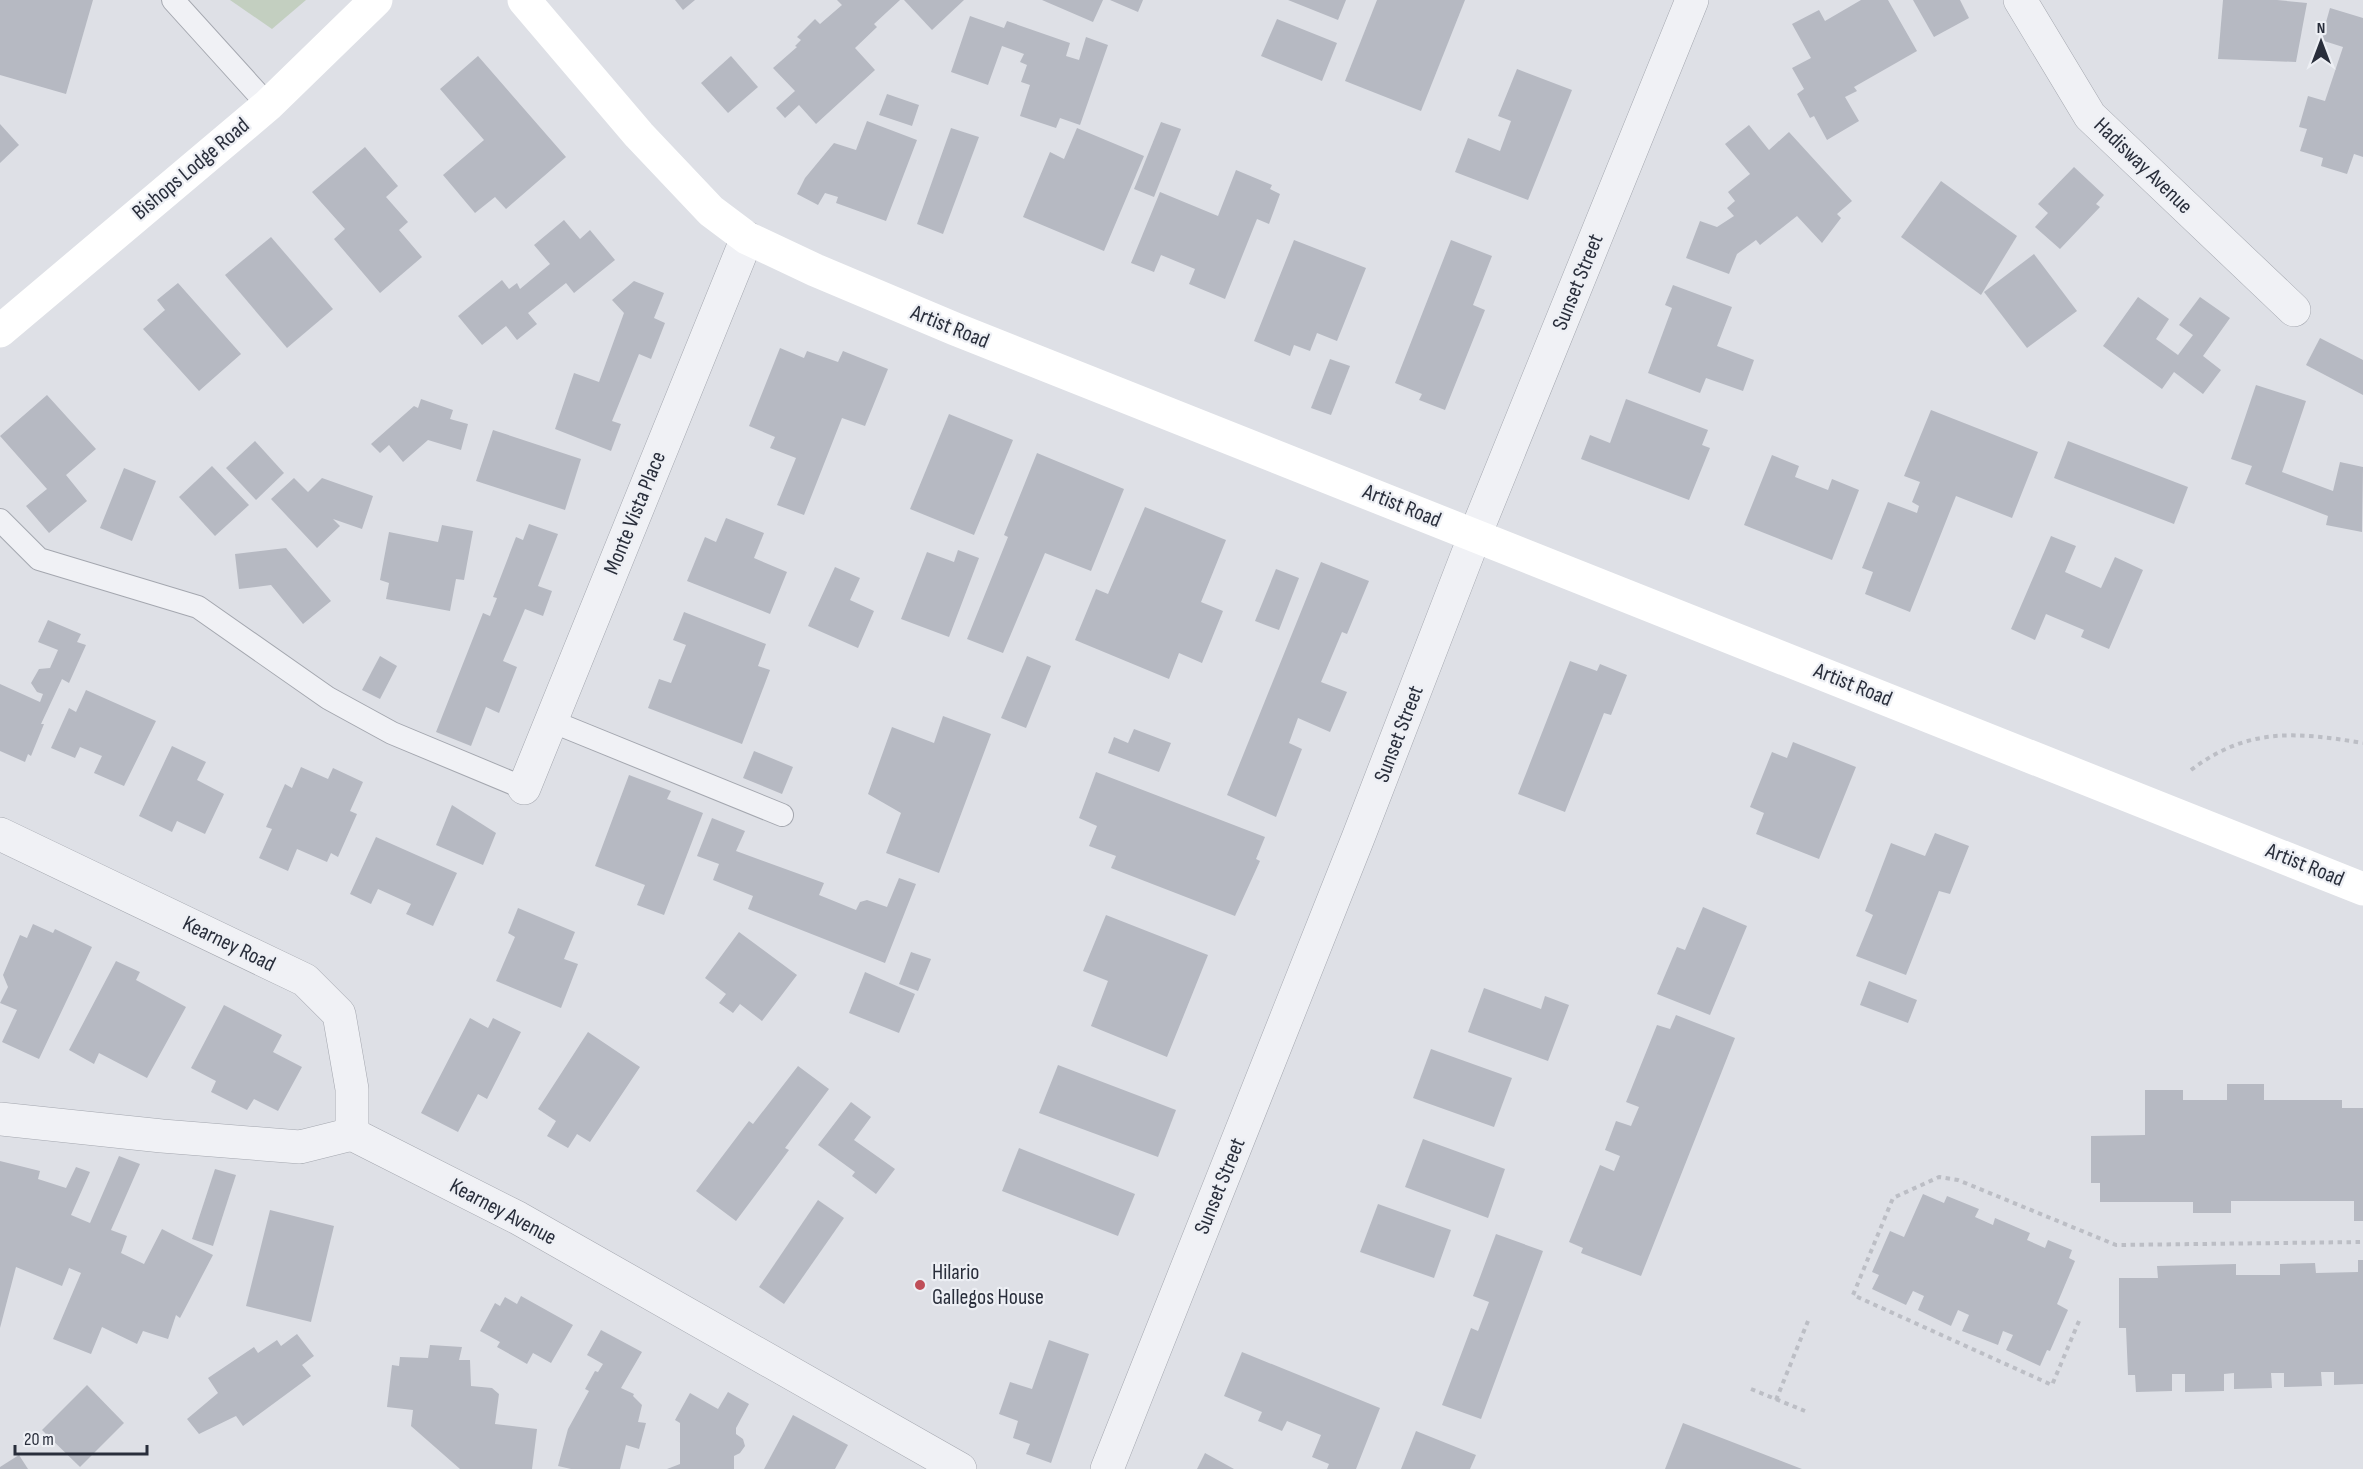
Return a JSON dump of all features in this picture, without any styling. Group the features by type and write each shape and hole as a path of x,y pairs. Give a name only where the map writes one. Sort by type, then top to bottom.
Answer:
{"main road":[{"name":"Bishops Lodge Road","path":"0,331 268,105 376,0"},
{"name":"Artist Road","path":"524,0 682,183 711,211 747,238 815,270 955,329 2363,889"}],"street":[{"name":"Sunset Street","path":"1107,1469 1350,860 1474,535 1692,0"},
{"name":"Hadisway Avenue","path":"2020,0 2090,116 2294,310"},
{"name":"Monte Vista Place","path":"524,789 747,238"},
{"name":"Kearney Road","path":"0,834 305,980 339,1014 352,1089 352,1134"},
{"path":"0,1119 162,1136 300,1147 352,1134"},
{"name":"Kearney Avenue","path":"352,1134 518,1218 960,1469"}],"lane":[{"path":"172,0 268,105"},
{"path":"0,520 39,559 198,607 337,703 392,733 524,789"},
{"path":"551,721 782,816"}],"path":[{"path":"2191,770 2207,757 2229,746 2276,735 2316,735 2363,743"},
{"path":"2079,1321 2052,1386 1853,1295 1893,1198 1939,1177 1958,1180 2116,1245 2363,1242"},
{"path":"1776,1400 1808,1321"},
{"path":"1751,1389 1805,1411"}],"green space":[{"path":"230,0 306,0 272,29"}],"building":[{"path":"0,0 93,0 66,94 0,75"},
{"path":"675,0 695,0 683,10"},
{"path":"837,0 900,0 874,24 877,27 855,48 875,70 816,124 799,105 785,118 776,108 795,91 773,68 797,47 795,46 801,40 797,37 815,19 820,24 842,5"},
{"path":"904,0 964,0 932,30"},
{"path":"1042,0 1103,0 1093,22"},
{"path":"1110,0 1143,0 1138,12"},
{"path":"1288,0 1346,0 1338,20"},
{"path":"1377,0 1465,0 1421,111 1345,81"},
{"path":"1861,0 1888,0 1917,51 1854,87 1857,91 1845,97 1859,121 1827,140 1814,116 1810,118 1797,94 1804,89 1792,68 1811,58 1792,24 1819,10 1825,21"},
{"path":"1913,0 1960,0 1969,18 1934,37"},
{"path":"2223,0 2277,0 2307,3 2296,62 2218,59"},
{"path":"2330,8 2363,18 2363,157 2354,154 2347,174 2321,166 2323,158 2300,151 2307,129 2299,127 2308,96 2325,101 2343,47 2321,40"},
{"path":"970,16 1004,28 1007,21 1070,43 1066,56 1079,60 1086,37 1108,45 1080,125 1060,118 1056,128 1020,116 1030,85 1021,82 1027,65 1020,62 1024,54 1002,46 988,85 951,72"},
{"path":"1277,19 1337,43 1322,81 1261,56"},
{"path":"478,56 566,157 506,209 495,197 475,213 443,175 484,140 440,89"},
{"path":"731,56 758,87 728,113 701,83"},
{"path":"1517,69 1572,90 1528,200 1455,172 1468,138 1500,151 1511,121 1498,116"},
{"path":"887,94 919,105 912,126 879,115"},
{"path":"867,121 917,140 886,221 836,203 838,197 825,193 818,205 797,194 805,178 834,143 856,150"},
{"path":"1161,122 1181,129 1154,197 1134,189"},
{"path":"0,124 19,145 0,163"},
{"path":"1749,125 1769,150 1789,132 1852,201 1837,214 1841,218 1822,243 1797,216 1760,245 1756,240 1737,254 1729,274 1686,258 1700,221 1717,227 1734,216 1727,208 1735,201 1728,192 1750,174 1725,144"},
{"path":"951,128 979,137 943,234 917,224"},
{"path":"1077,128 1144,156 1104,251 1023,217 1050,152 1064,159"},
{"path":"365,147 398,186 386,197 408,222 399,230 422,257 380,293 334,239 345,229 312,192"},
{"path":"2074,167 2104,195 2096,204 2100,207 2060,249 2035,227 2048,213 2038,204"},
{"path":"1236,170 1272,185 1270,189 1280,194 1269,224 1257,219 1225,299 1189,284 1195,269 1161,255 1154,272 1131,263 1160,192 1218,216"},
{"path":"1941,181 2017,236 1981,295 1901,237"},
{"path":"564,220 580,239 590,230 615,260 574,293 566,283 528,313 537,324 517,340 506,326 482,345 458,316 502,280 509,289 517,283 520,289 550,264 534,245"},
{"path":"271,237 333,309 287,348 225,275"},
{"path":"1294,240 1366,268 1337,341 1317,333 1310,351 1294,345 1290,356 1254,341"},
{"path":"1451,240 1492,256 1473,305 1485,310 1445,410 1419,400 1422,394 1395,383"},
{"path":"2034,254 2077,311 2027,348 1984,292"},
{"path":"634,281 664,293 654,318 665,323 651,359 639,354 612,421 621,424 611,451 555,429 574,373 599,382 624,313 612,300"},
{"path":"178,283 241,354 199,391 143,329 165,310 157,300"},
{"path":"1673,285 1732,307 1717,346 1754,360 1743,391 1706,378 1700,393 1648,373 1672,308 1665,305"},
{"path":"2138,297 2169,319 2156,339 2178,355 2193,335 2179,325 2200,297 2230,318 2203,356 2221,370 2203,394 2174,372 2162,389 2103,346"},
{"path":"2320,338 2363,360 2363,395 2306,365"},
{"path":"780,348 804,358 807,351 838,362 843,351 888,369 865,426 842,418 804,515 777,505 796,458 770,448 775,437 749,426"},
{"path":"1330,359 1350,366 1331,415 1311,408"},
{"path":"2256,385 2306,401 2282,472 2333,491 2340,462 2363,467 2362,532 2326,525 2328,516 2245,484 2252,466 2231,459"},
{"path":"47,395 96,449 66,475 87,501 49,533 26,506 47,489 0,436"},
{"path":"421,399 453,410 450,419 468,424 461,450 428,440 403,462 389,445 380,453 371,444 414,406 418,408"},
{"path":"1626,399 1708,430 1702,445 1710,448 1689,500 1581,459 1590,435 1610,443"},
{"path":"1931,410 2038,452 2012,518 1956,496 1910,612 1865,594 1873,572 1862,568 1888,502 1917,513 1919,506 1912,502 1920,482 1904,476"},
{"path":"949,414 1013,440 974,535 910,509"},
{"path":"493,430 581,459 565,510 476,481"},
{"path":"255,441 284,473 256,500 226,468"},
{"path":"2068,441 2188,487 2174,524 2054,478"},
{"path":"1037,453 1124,489 1091,571 1045,553 1003,653 967,639 1008,537 1004,535"},
{"path":"1772,455 1799,466 1795,477 1828,490 1832,479 1859,490 1832,560 1744,525"},
{"path":"212,466 249,505 215,536 179,497"},
{"path":"124,468 156,481 132,541 100,528"},
{"path":"294,478 308,492 322,478 373,496 362,529 333,519 340,526 317,548 271,499"},
{"path":"1145,507 1226,540 1201,602 1223,611 1202,663 1179,653 1169,679 1075,640 1096,589 1108,594"},
{"path":"726,518 764,533 754,558 787,572 770,614 687,581 705,537 716,542"},
{"path":"529,524 558,534 538,586 552,591 543,616 525,609 503,661 517,667 499,713 486,707 471,746 436,732 483,613 490,616 497,598 493,597 516,537 523,540"},
{"path":"442,525 473,531 464,580 456,579 450,611 386,599 389,583 380,580 389,532 438,542"},
{"path":"2051,536 2076,546 2065,572 2101,588 2115,557 2143,570 2109,649 2081,637 2084,630 2046,614 2035,640 2011,629"},
{"path":"286,548 331,601 303,624 271,585 239,589 235,554"},
{"path":"958,550 979,558 949,637 901,619 927,552 954,562"},
{"path":"1321,562 1369,581 1347,634 1342,632 1321,682 1347,692 1330,732 1298,718 1289,743 1302,749 1276,817 1227,795"},
{"path":"835,567 860,578 850,600 874,611 858,648 808,626"},
{"path":"1276,569 1299,578 1279,630 1255,621"},
{"path":"684,612 766,644 758,666 770,670 742,744 648,708 659,679 671,683 686,645 673,640"},
{"path":"48,620 81,634 77,642 86,645 69,683 62,679 41,724 44,724 31,756 28,754 25,762 0,751 0,684 40,702 43,694 37,692 31,683 39,669 50,668 58,650 38,642"},
{"path":"380,656 397,666 380,699 362,690"},
{"path":"1027,656 1051,666 1026,728 1001,718"},
{"path":"1570,661 1597,671 1600,664 1627,675 1611,715 1604,713 1565,812 1518,794"},
{"path":"86,690 156,721 124,786 94,773 102,756 80,747 75,758 51,748 69,708 76,712"},
{"path":"943,716 991,734 939,873 886,853 901,813 868,794 892,727 934,743"},
{"path":"1134,729 1171,743 1159,772 1108,753 1114,737 1128,743"},
{"path":"1793,742 1856,767 1819,859 1756,834 1764,813 1750,807 1772,752 1787,758"},
{"path":"172,746 206,762 197,780 224,794 205,834 177,821 172,832 139,816"},
{"path":"754,751 793,767 782,794 743,778"},
{"path":"301,767 328,779 333,768 363,782 350,811 357,814 338,857 331,853 327,862 297,849 288,871 259,858 272,829 266,827 285,784 292,788"},
{"path":"1096,772 1265,837 1256,859 1260,861 1235,916 1111,868 1116,856 1089,846 1097,826 1079,818"},
{"path":"629,775 671,791 667,799 703,813 664,915 637,905 645,885 595,866"},
{"path":"452,805 496,833 483,865 436,845"},
{"path":"712,818 745,831 736,851 824,883 819,895 856,910 860,902 867,900 887,907 899,878 916,884 885,963 748,909 753,896 713,880 719,864 697,856"},
{"path":"1935,833 1969,846 1950,894 1939,891 1906,975 1856,956 1873,915 1865,911 1891,843 1925,856"},
{"path":"376,837 457,873 433,926 406,914 411,904 378,889 371,904 350,894"},
{"path":"1703,907 1747,926 1710,1015 1657,994 1677,947 1685,950"},
{"path":"518,908 575,932 564,959 578,964 561,1008 496,981 515,937 508,933"},
{"path":"1106,915 1208,955 1167,1057 1091,1026 1108,981 1083,971"},
{"path":"33,924 53,933 55,929 92,947 39,1059 2,1042 17,1010 0,1003 8,987 3,975 20,935 27,938"},
{"path":"739,932 797,975 762,1021 740,1004 733,1013 719,1003 726,994 705,978"},
{"path":"911,952 931,959 918,991 899,984"},
{"path":"116,961 140,972 136,980 186,1007 147,1078 99,1053 94,1064 69,1050"},
{"path":"865,972 915,994 899,1033 849,1013"},
{"path":"1869,981 1917,1000 1908,1023 1860,1005"},
{"path":"1484,988 1541,1009 1545,996 1569,1005 1548,1061 1468,1032"},
{"path":"224,1005 282,1035 273,1052 302,1067 278,1111 254,1099 247,1110 211,1092 216,1081 191,1068"},
{"path":"1676,1015 1735,1038 1641,1276 1581,1253 1583,1248 1569,1242 1600,1165 1614,1171 1620,1156 1605,1150 1616,1121 1631,1126 1639,1107 1626,1102 1657,1025 1670,1029"},
{"path":"470,1018 488,1028 493,1018 521,1032 487,1099 478,1094 458,1132 421,1113"},
{"path":"588,1032 640,1067 590,1142 577,1134 568,1148 547,1136 556,1121 538,1109"},
{"path":"1431,1049 1512,1078 1494,1127 1413,1098"},
{"path":"1058,1065 1176,1110 1158,1157 1039,1113"},
{"path":"798,1066 829,1089 785,1148 789,1150 736,1221 696,1191 749,1121 753,1124"},
{"path":"2227,1084 2264,1084 2264,1100 2342,1100 2342,1108 2363,1108 2363,1221 2354,1221 2354,1201 2231,1201 2231,1213 2193,1213 2193,1202 2100,1202 2100,1183 2091,1183 2091,1136 2145,1135 2145,1090 2183,1090 2183,1100 2227,1100"},
{"path":"851,1102 871,1117 854,1140 895,1169 876,1194 852,1176 855,1172 818,1145"},
{"path":"1423,1139 1505,1169 1488,1218 1405,1187"},
{"path":"1019,1148 1135,1194 1118,1236 1002,1191"},
{"path":"119,1156 140,1164 111,1230 127,1236 121,1253 144,1264 162,1229 213,1255 180,1318 176,1315 168,1339 143,1331 137,1344 102,1327 91,1354 53,1339 81,1273 69,1268 62,1286 16,1267 0,1328 0,1161 40,1171 38,1179 66,1188 76,1167 90,1172 71,1215 90,1223"},
{"path":"215,1169 236,1175 213,1246 192,1239"},
{"path":"1923,1194 1944,1203 1947,1196 1979,1209 1975,1217 1993,1225 1995,1218 2030,1233 2027,1240 2045,1248 2048,1240 2072,1250 2069,1258 2075,1261 2057,1304 2068,1310 2050,1351 2047,1350 2040,1366 2006,1350 2013,1335 2003,1331 1998,1345 1962,1331 1969,1315 1958,1310 1951,1326 1918,1310 1924,1296 1913,1291 1906,1305 1872,1289 1879,1275 1872,1272 1890,1231 1904,1237"},
{"path":"818,1200 844,1218 784,1304 759,1287"},
{"path":"1378,1204 1451,1230 1434,1278 1360,1252"},
{"path":"270,1210 334,1226 311,1322 246,1306"},
{"path":"1496,1234 1543,1251 1481,1419 1442,1405 1471,1328 1478,1331 1489,1302 1473,1296"},
{"path":"2358,1260 2363,1260 2363,1384 2334,1385 2334,1372 2321,1372 2322,1386 2284,1387 2284,1373 2271,1373 2272,1388 2234,1389 2234,1373 2224,1374 2224,1391 2185,1392 2185,1374 2172,1374 2172,1391 2136,1392 2135,1375 2128,1375 2126,1328 2119,1328 2119,1278 2158,1278 2157,1266 2236,1264 2236,1275 2280,1275 2280,1264 2315,1263 2316,1273 2358,1272"},
{"path":"521,1296 573,1325 551,1363 533,1353 527,1364 497,1347 500,1342 480,1331 495,1303 500,1306 505,1297 517,1304"},
{"path":"601,1330 642,1352 621,1388 634,1394 633,1396 642,1405 638,1422 646,1423 639,1449 626,1445 620,1469 571,1469 558,1466 568,1429 589,1391 585,1389 595,1371 598,1372 603,1364 587,1355"},
{"path":"297,1334 314,1356 302,1365 311,1376 243,1426 236,1416 199,1434 187,1419 218,1393 208,1378 254,1347 258,1353 277,1340 281,1346"},
{"path":"1049,1340 1089,1354 1051,1463 1026,1454 1030,1444 1013,1438 1018,1421 999,1414 1010,1382 1032,1389"},
{"path":"430,1345 462,1347 459,1360 470,1360 471,1386 492,1388 499,1394 495,1424 537,1429 532,1469 460,1469 411,1426 413,1410 387,1407 392,1365 399,1366 400,1357 428,1358"},
{"path":"1242,1352 1380,1408 1356,1469 1327,1469 1329,1464 1312,1457 1321,1435 1287,1421 1282,1431 1258,1421 1262,1412 1224,1396"},
{"path":"87,1385 124,1423 80,1467 42,1430"},
{"path":"728,1392 749,1404 736,1428 736,1434 743,1439 745,1446 740,1453 734,1456 734,1469 667,1469 680,1464 680,1423 675,1420 690,1393 718,1409"},
{"path":"793,1415 848,1445 835,1469 764,1469"},
{"path":"1683,1423 1802,1469 1665,1469"},
{"path":"1416,1431 1476,1455 1470,1469 1401,1469"},
{"path":"1205,1453 1234,1469 1197,1469"},
{"path":"19,1455 28,1469 0,1469 0,1467"}],"place":[{"name":"Hilario Gallegos House","path":"920,1285"}]}
